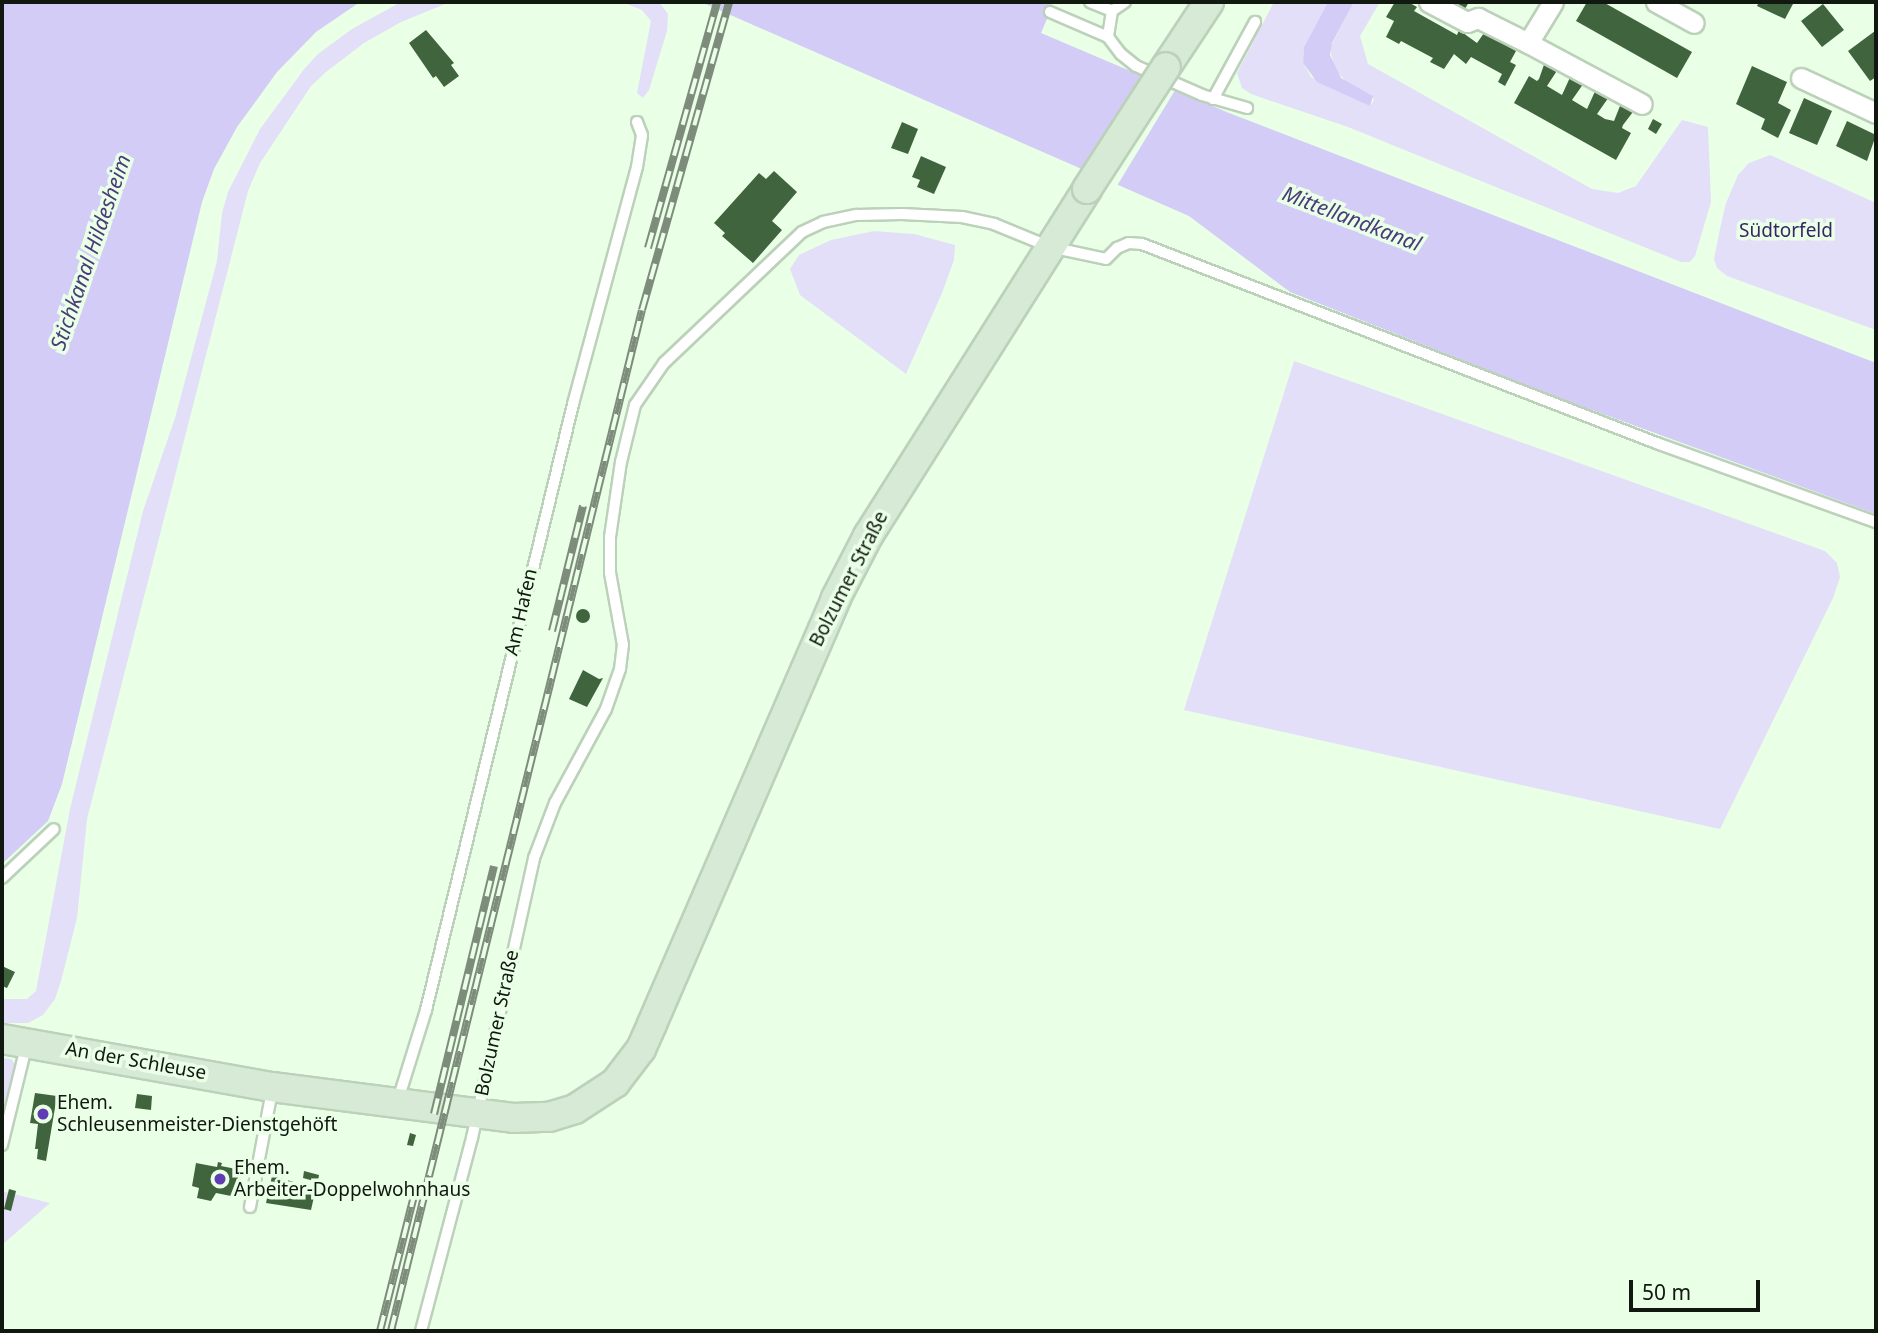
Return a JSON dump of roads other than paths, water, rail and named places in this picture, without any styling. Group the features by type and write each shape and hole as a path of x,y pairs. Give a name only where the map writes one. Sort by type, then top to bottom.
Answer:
{"main road":[{"name":"Bolzumer Straße","path":"477,1115 513,1118 549,1116 575,1109 615,1083 641,1049 836,598 903,477 1209,2"},
{"name":"An der Schleuse","path":"14,1041 272,1087 477,1115"}],"street":[{"path":"1429,2 1467,22 1478,18 1642,104"},
{"path":"1528,43 1553,2"},
{"path":"1656,2 1694,23"},
{"path":"1801,78 1876,113"}],"lane":[{"path":"1090,2 1112,11"},
{"path":"1108,37 1112,11 1125,2"},
{"path":"1050,12 1108,37 1121,54 1136,65 1213,99 1247,108"},
{"path":"1213,99 1255,22"},
{"name":"Am Hafen","path":"397,1104 426,1010 560,455 637,167 642,135 637,122"},
{"name":"Bolzumer Straße","path":"477,1115 534,858 555,803 606,709 620,669 624,645 611,573 610,537 628,427 635,405 650,379 778,253 802,232 823,222 857,215 962,217 994,225 1050,247"},
{"path":"1050,247 1106,259 1117,248 1129,243 1142,244 1659,444 1876,522"},
{"path":"2,878 54,829"},
{"path":"2,1145 14,1041"},
{"path":"250,1207 272,1087"},
{"path":"421,1331 477,1115"}],"water":[{"name":"Stichkanal Hildesheim","path":"2,2 360,2 316,32 277,72 237,127 214,169 202,202 62,784 48,821 2,864"},
{"name":"Mittellandkanal","path":"701,2 1046,2 1053,5 1041,33 1229,113 1876,363 1876,514 1551,395 1290,292 1189,216"},
{"path":"1328,2 1354,2 1332,43 1330,55 1341,78 1373,96 1370,106 1317,82 1303,63 1304,47"}],"railway":[{"path":"648,248 717,2"},
{"path":"391,1331 642,310 729,2"},
{"path":"552,631 583,506"},
{"path":"434,1114 494,866"},
{"path":"380,1331 414,1196"}],"place":[{"name":"Ehem. Schleusenmeister-Dienstgehöft","path":"43,1114"},
{"name":"Ehem. Arbeiter-Doppelwohnhaus","path":"220,1179"}],"park label":[{"name":"Südtorfeld","path":"1786,231"}]}
